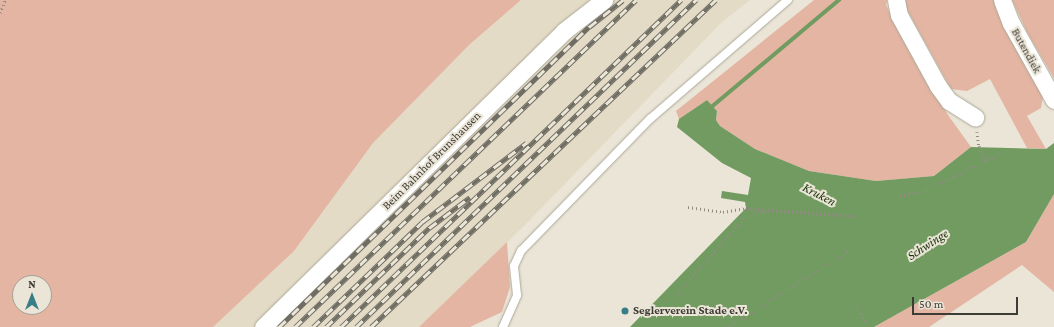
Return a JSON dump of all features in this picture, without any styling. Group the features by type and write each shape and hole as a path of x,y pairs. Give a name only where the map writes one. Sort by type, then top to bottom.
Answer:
{"street":[{"name":"Beim Bahnhof Brunshausen","path":"263,327 564,31 604,0"},
{"path":"896,0 899,15 938,86 949,101 975,117"},
{"name":"Butendiek","path":"1002,0 1011,23 1054,100"}],"lane":[{"path":"502,327 517,295 514,266 521,251 650,119 788,0"}],"path":[{"path":"0,13 5,0"},
{"path":"979,146 986,162"},
{"path":"900,196 931,188 986,162 1002,152"},
{"path":"688,207 723,212 746,208 854,216"},
{"path":"677,294 745,217 768,210"},
{"path":"728,327 850,250"},
{"path":"857,306 868,327"}],"shaded area":[{"path":"0,0 521,0 469,45 373,143 294,251 213,327 0,327"},
{"path":"521,0 750,0 722,22 524,226 419,327 213,327 294,251 373,143 469,45"},
{"path":"814,0 887,0 886,5 896,24 948,115 971,147 934,176 876,181 809,171 755,149 720,126 716,120 717,111 707,100 679,119 676,111"},
{"path":"905,0 996,0 1044,91 1041,108 1027,116 1046,149 1027,148 990,79 967,91 951,89 906,8"},
{"path":"1012,0 1054,0 1054,78 1028,34"},
{"path":"1054,194 1054,292 1022,265 929,327 874,327 1026,242"},
{"path":"507,242 510,287 502,312 470,327 419,327"}],"water":[{"path":"707,100 717,111 716,120 720,126 755,149 809,171 876,181 934,176 971,147 1046,149 1054,143 1054,194 1026,242 874,327 630,327 746,208 745,202 721,198 722,191 748,195 751,178 722,163 677,127 679,119"}],"waterway":[{"path":"709,109 839,0"}],"railway":[{"path":"279,327 589,27 623,0"},
{"path":"295,327 636,0"},
{"path":"341,327 681,0"},
{"path":"356,327 696,0"},
{"path":"371,327 716,0"},
{"path":"313,327 422,222 526,143"},
{"path":"326,327 429,228 470,197"}],"place":[{"name":"Seglerverein Stade e.V.","path":"625,311"}],"water label":[{"name":"Kruken","path":"819,195"},
{"name":"Schwinge","path":"928,245"}]}
